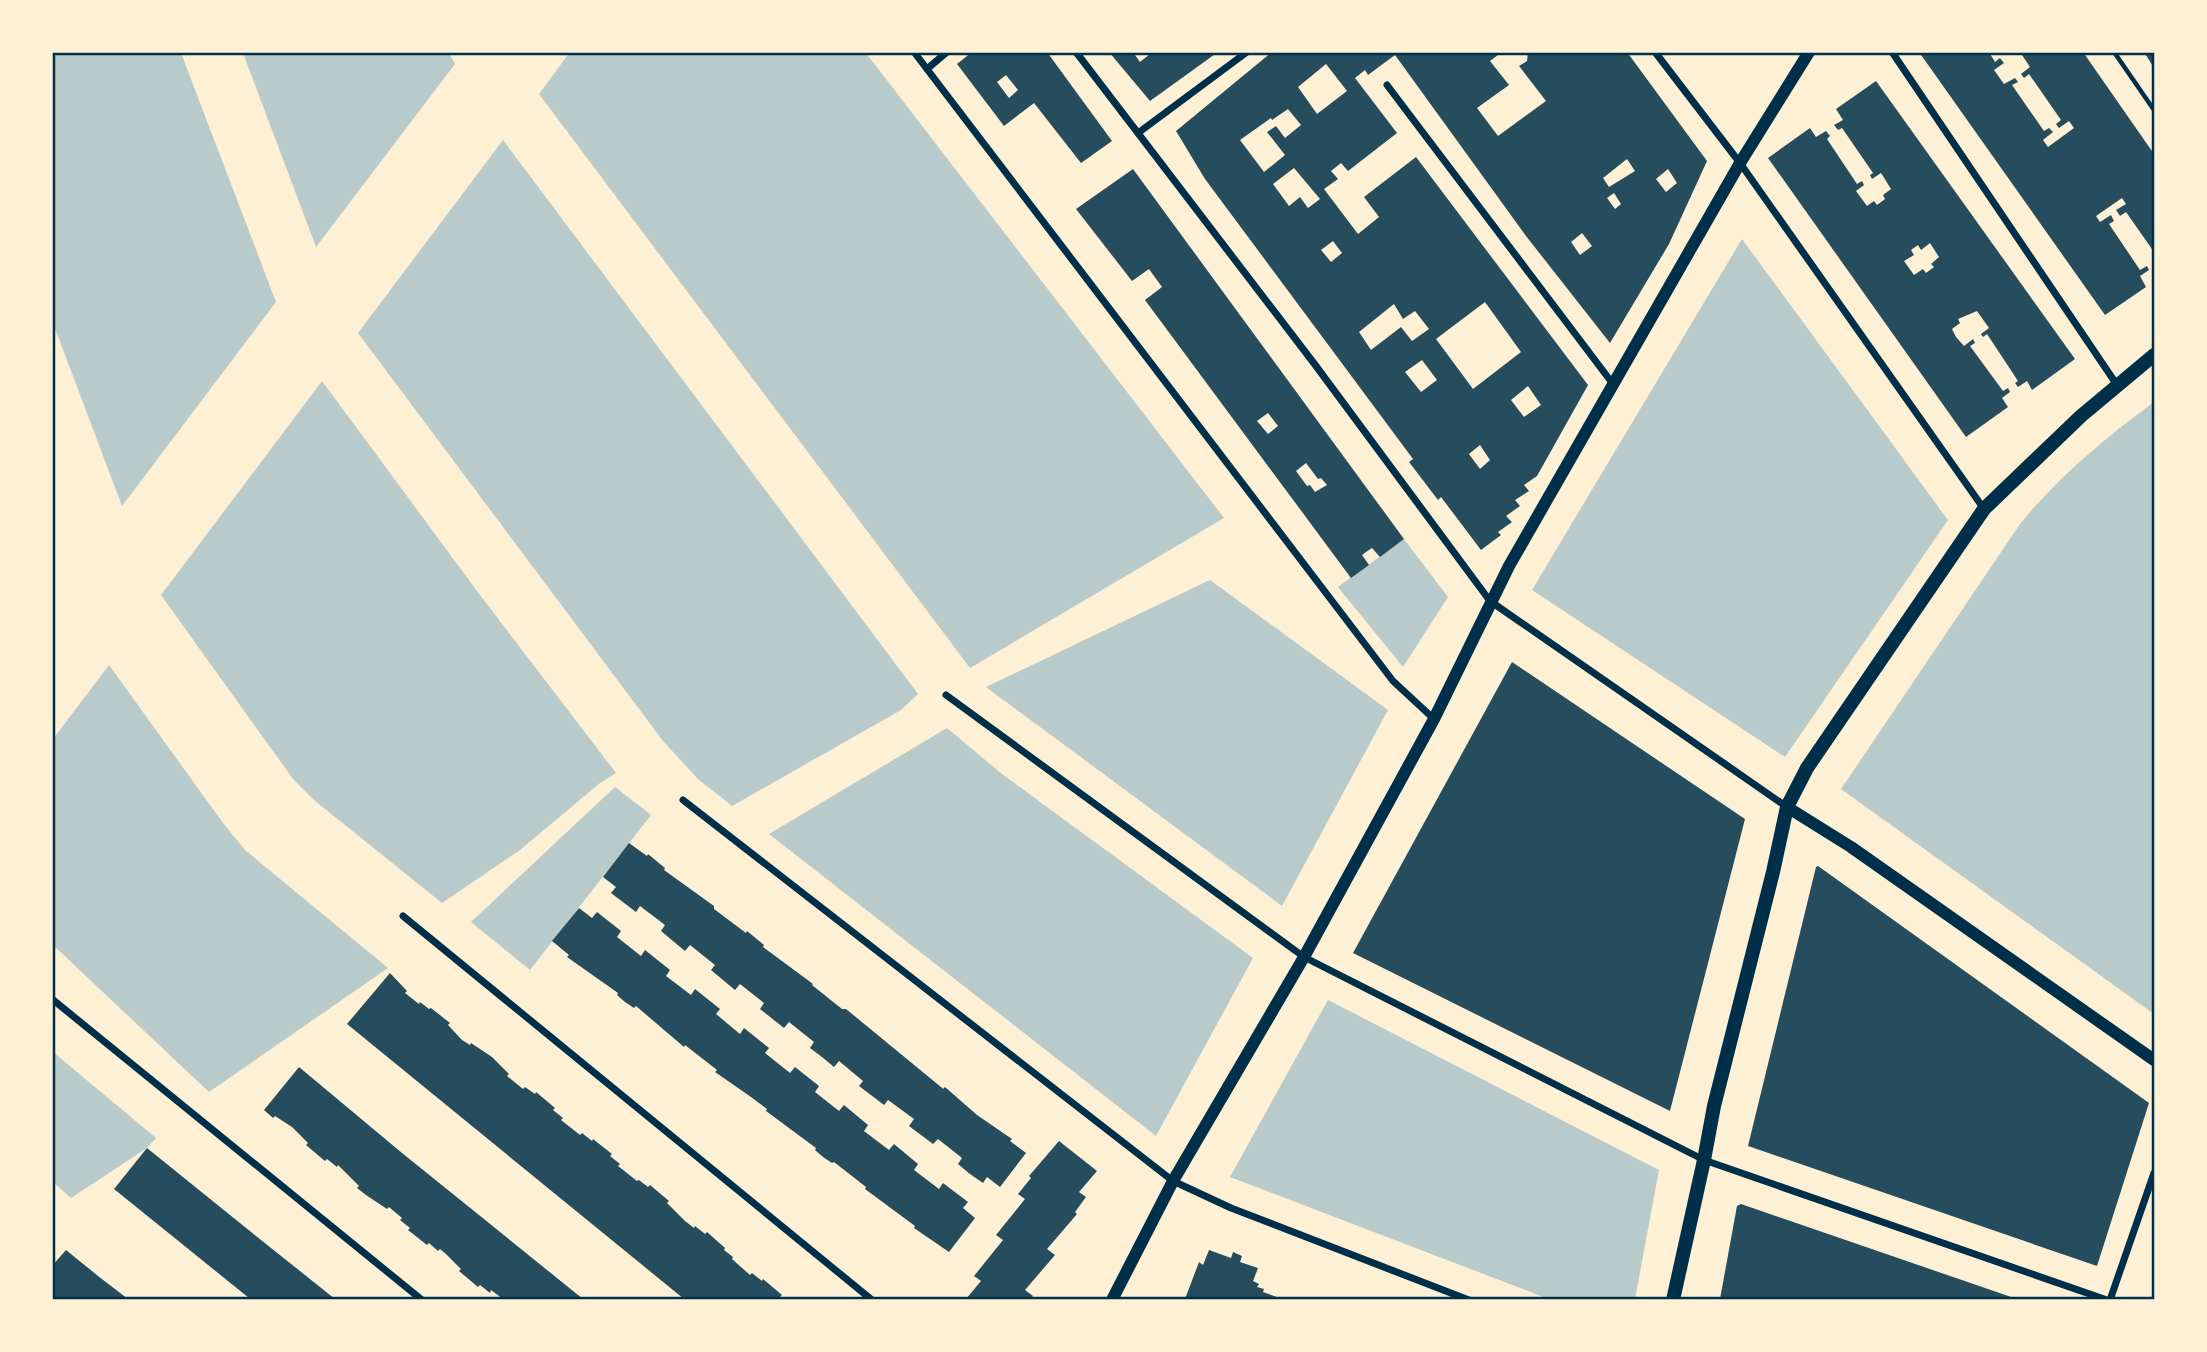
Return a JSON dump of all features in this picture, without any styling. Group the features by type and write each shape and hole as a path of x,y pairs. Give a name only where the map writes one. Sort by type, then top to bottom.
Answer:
{"main road":[{"path":"1673,1300 1714,1106 1787,807 1807,768 1984,509 2081,416 2154,355"}],"street":[{"path":"914,52 1393,681 1434,719"},
{"path":"927,69 947,52"},
{"path":"1076,52 1316,366 1490,601 1787,807 1851,846 2154,1060"},
{"path":"1138,133 1247,52"},
{"path":"1656,52 1740,163 1984,509"},
{"path":"1112,1300 1173,1181 1304,957 1434,719 1468,653 1490,601 1740,163 1809,52"},
{"path":"1892,52 2117,386"},
{"path":"1387,85 1613,384"},
{"path":"946,695 1304,957 1704,1160 2109,1300 2154,1173"},
{"path":"683,800 1173,1181 1231,1208 1469,1300"},
{"path":"403,916 872,1300"},
{"path":"52,999 422,1300"}],"path":[{"path":"2114,52 2154,110"}],"shaded area":[{"path":"53,52 181,53 276,302 122,506 53,323"},
{"path":"570,52 866,53 1224,518 970,668 539,94"},
{"path":"243,53 449,53 455,64 316,247"},
{"path":"503,140 918,694 901,710 732,806 698,779 663,741 358,333"},
{"path":"1742,239 1948,520 1785,757 1532,590"},
{"path":"322,381 616,773 600,783 520,850 442,903 314,800 293,779 161,595"},
{"path":"2154,402 2154,1014 1841,789 2020,524 2050,490 2083,459"},
{"path":"1404,539 1448,597 1403,667 1338,587"},
{"path":"1210,580 1388,710 1282,906 986,687"},
{"path":"109,665 245,850 388,968 209,1092 53,945 53,739"},
{"path":"947,728 1002,774 1253,958 1156,1136 769,834"},
{"path":"615,787 651,815 530,970 471,922"},
{"path":"1328,1000 1659,1170 1635,1299 1549,1299 1230,1177"},
{"path":"53,1052 156,1138 147,1148 71,1198 53,1182"}],"building":[{"path":"972,52 1047,52 1112,141 1081,163 1034,103 1004,126 957,64","holes":["1006,75 1018,90 1009,98 997,82"]},
{"path":"1109,52 1133,52 1140,62 1149,52 1218,52 1150,101"},
{"path":"1272,52 1502,52 1490,61 1509,85 1477,108 1498,136 1546,101 1519,66 1527,61 1528,52 1627,52 1707,161 1669,244 1610,343 1526,236 1395,55 1368,75 1365,70 1355,78 1397,133 1348,171 1341,163 1331,171 1338,179 1324,189 1358,234 1379,217 1364,197 1416,157 1588,385 1537,476 1524,485 1529,491 1515,500 1520,506 1506,516 1512,522 1498,532 1501,535 1481,550 1441,497 1438,500 1409,462 1413,459 1205,179 1176,131","holes":["1326,64 1347,91 1317,114 1298,87","1288,109 1301,125 1285,138 1276,126 1267,132 1285,155 1264,172 1240,140","1627,159 1635,171 1609,187 1603,178","1294,168 1320,199 1308,208 1300,197 1289,206 1273,184","1668,169 1677,183 1666,192 1656,179","1614,193 1621,204 1615,209 1607,198","1582,233 1592,246 1580,255 1571,242","1333,241 1342,253 1331,262 1321,250","1485,302 1521,352 1473,389 1436,339","1394,304 1403,319 1415,311 1429,329 1412,341 1401,327 1371,350 1359,332","1422,360 1437,380 1421,392 1405,372","1528,386 1541,405 1524,417 1511,400","1480,445 1490,460 1480,469 1469,454"]},
{"path":"1919,52 1989,52 1995,62 2000,58 2004,63 1994,70 2004,84 2015,78 2018,82 2012,85 2044,131 2049,128 2053,132 2043,140 2048,147 2074,128 2069,121 2059,128 2056,124 2061,120 2029,74 2024,78 2021,74 2030,67 2020,52 2083,52 2154,154 2154,252 2126,212 2120,216 2116,210 2126,204 2122,198 2096,216 2100,222 2111,215 2114,221 2109,224 2140,270 2147,266 2149,270 2140,276 2146,287 2105,315"},
{"path":"2144,52 2154,52 2154,68"},
{"path":"1876,81 2075,359 2032,390 2027,381 2018,387 2015,383 2018,381 1987,334 1983,337 1981,334 1989,328 1977,311 1958,319 1960,323 1952,329 1956,337 1964,346 1973,339 1975,343 1970,346 2003,391 2008,388 2010,392 2002,398 2008,407 1966,437 1768,158 1810,128 1816,137 1826,131 1830,136 1827,139 1857,184 1862,181 1864,185 1856,191 1867,206 1874,201 1877,205 1891,189 1881,173 1872,179 1870,175 1873,173 1842,128 1838,130 1834,125 1843,120 1836,109","holes":["1930,243 1939,257 1931,264 1934,267 1926,273 1923,269 1914,275 1904,261 1914,255 1911,250 1918,245 1921,250"]},
{"path":"1133,169 1404,539 1380,557 1372,548 1366,552 1362,555 1369,565 1351,578 1145,300 1162,287 1149,269 1132,281 1076,209","holes":["1268,413 1278,426 1268,434 1257,421","1306,463 1318,479 1321,478 1327,485 1315,492 1310,485 1307,486 1296,471"]},
{"path":"1512,662 1745,819 1670,1111 1353,953"},
{"path":"629,843 647,856 648,854 665,868 664,870 746,933 747,931 764,945 763,947 842,1009 846,1009 943,1089 945,1087 977,1115 1012,1139 1010,1141 1026,1153 1000,1187 987,1177 983,1183 970,1174 958,1164 962,1158 938,1139 933,1144 909,1126 914,1119 888,1100 884,1105 859,1086 863,1081 839,1061 834,1067 810,1048 814,1042 789,1022 784,1028 760,1009 764,1003 740,984 735,990 711,970 715,965 690,945 685,951 661,931 665,925 640,906 636,912 611,893 616,887 603,877"},
{"path":"1818,866 2149,1103 2097,1266 1748,1146"},
{"path":"579,908 592,918 597,912 621,931 617,937 641,956 645,950 670,970 666,976 691,995 695,989 720,1009 716,1014 740,1034 744,1028 769,1048 765,1053 790,1073 795,1067 819,1086 815,1092 839,1111 844,1105 868,1125 864,1131 889,1150 894,1144 918,1164 914,1170 939,1189 943,1183 968,1202 963,1208 975,1218 949,1252 914,1228 915,1226 834,1162 823,1157 816,1148 715,1072 717,1070 685,1045 684,1047 636,1006 634,1008 625,1002 618,993 567,957 569,955 552,941"},
{"path":"390,973 407,991 405,993 450,1023 448,1025 462,1040 492,1057 509,1074 507,1076 523,1089 525,1087 535,1094 536,1092 555,1108 553,1110 563,1118 561,1120 612,1154 610,1156 620,1164 618,1166 637,1181 648,1187 650,1185 669,1201 667,1203 685,1221 705,1234 707,1232 750,1275 752,1273 762,1281 763,1279 782,1295 780,1297 783,1299 684,1299 347,1024"},
{"path":"299,1067 583,1299 503,1299 491,1290 490,1293 480,1285 478,1287 459,1271 461,1269 440,1249 438,1251 429,1243 427,1245 408,1230 410,1228 400,1220 402,1218 389,1207 387,1209 366,1195 338,1165 337,1167 327,1159 325,1161 306,1145 308,1143 292,1127 275,1116 273,1118 264,1110"},
{"path":"1059,1141 1097,1171 1079,1192 1086,1197 1075,1212 1077,1214 1047,1249 1055,1255 1025,1290 1033,1296 1030,1299 966,1299 981,1281 974,1276 1003,1240 996,1235 1025,1199 1018,1194 1031,1178 1029,1176"},
{"path":"147,1148 335,1299 249,1298 114,1189"},
{"path":"1741,1204 2017,1299 1720,1299 1737,1206"},
{"path":"66,1250 128,1299 52,1299 52,1266"},
{"path":"1209,1250 1231,1258 1233,1252 1242,1256 1240,1262 1258,1268 1253,1281 1259,1284 1257,1287 1282,1299 1185,1299 1199,1262 1203,1265"}]}
